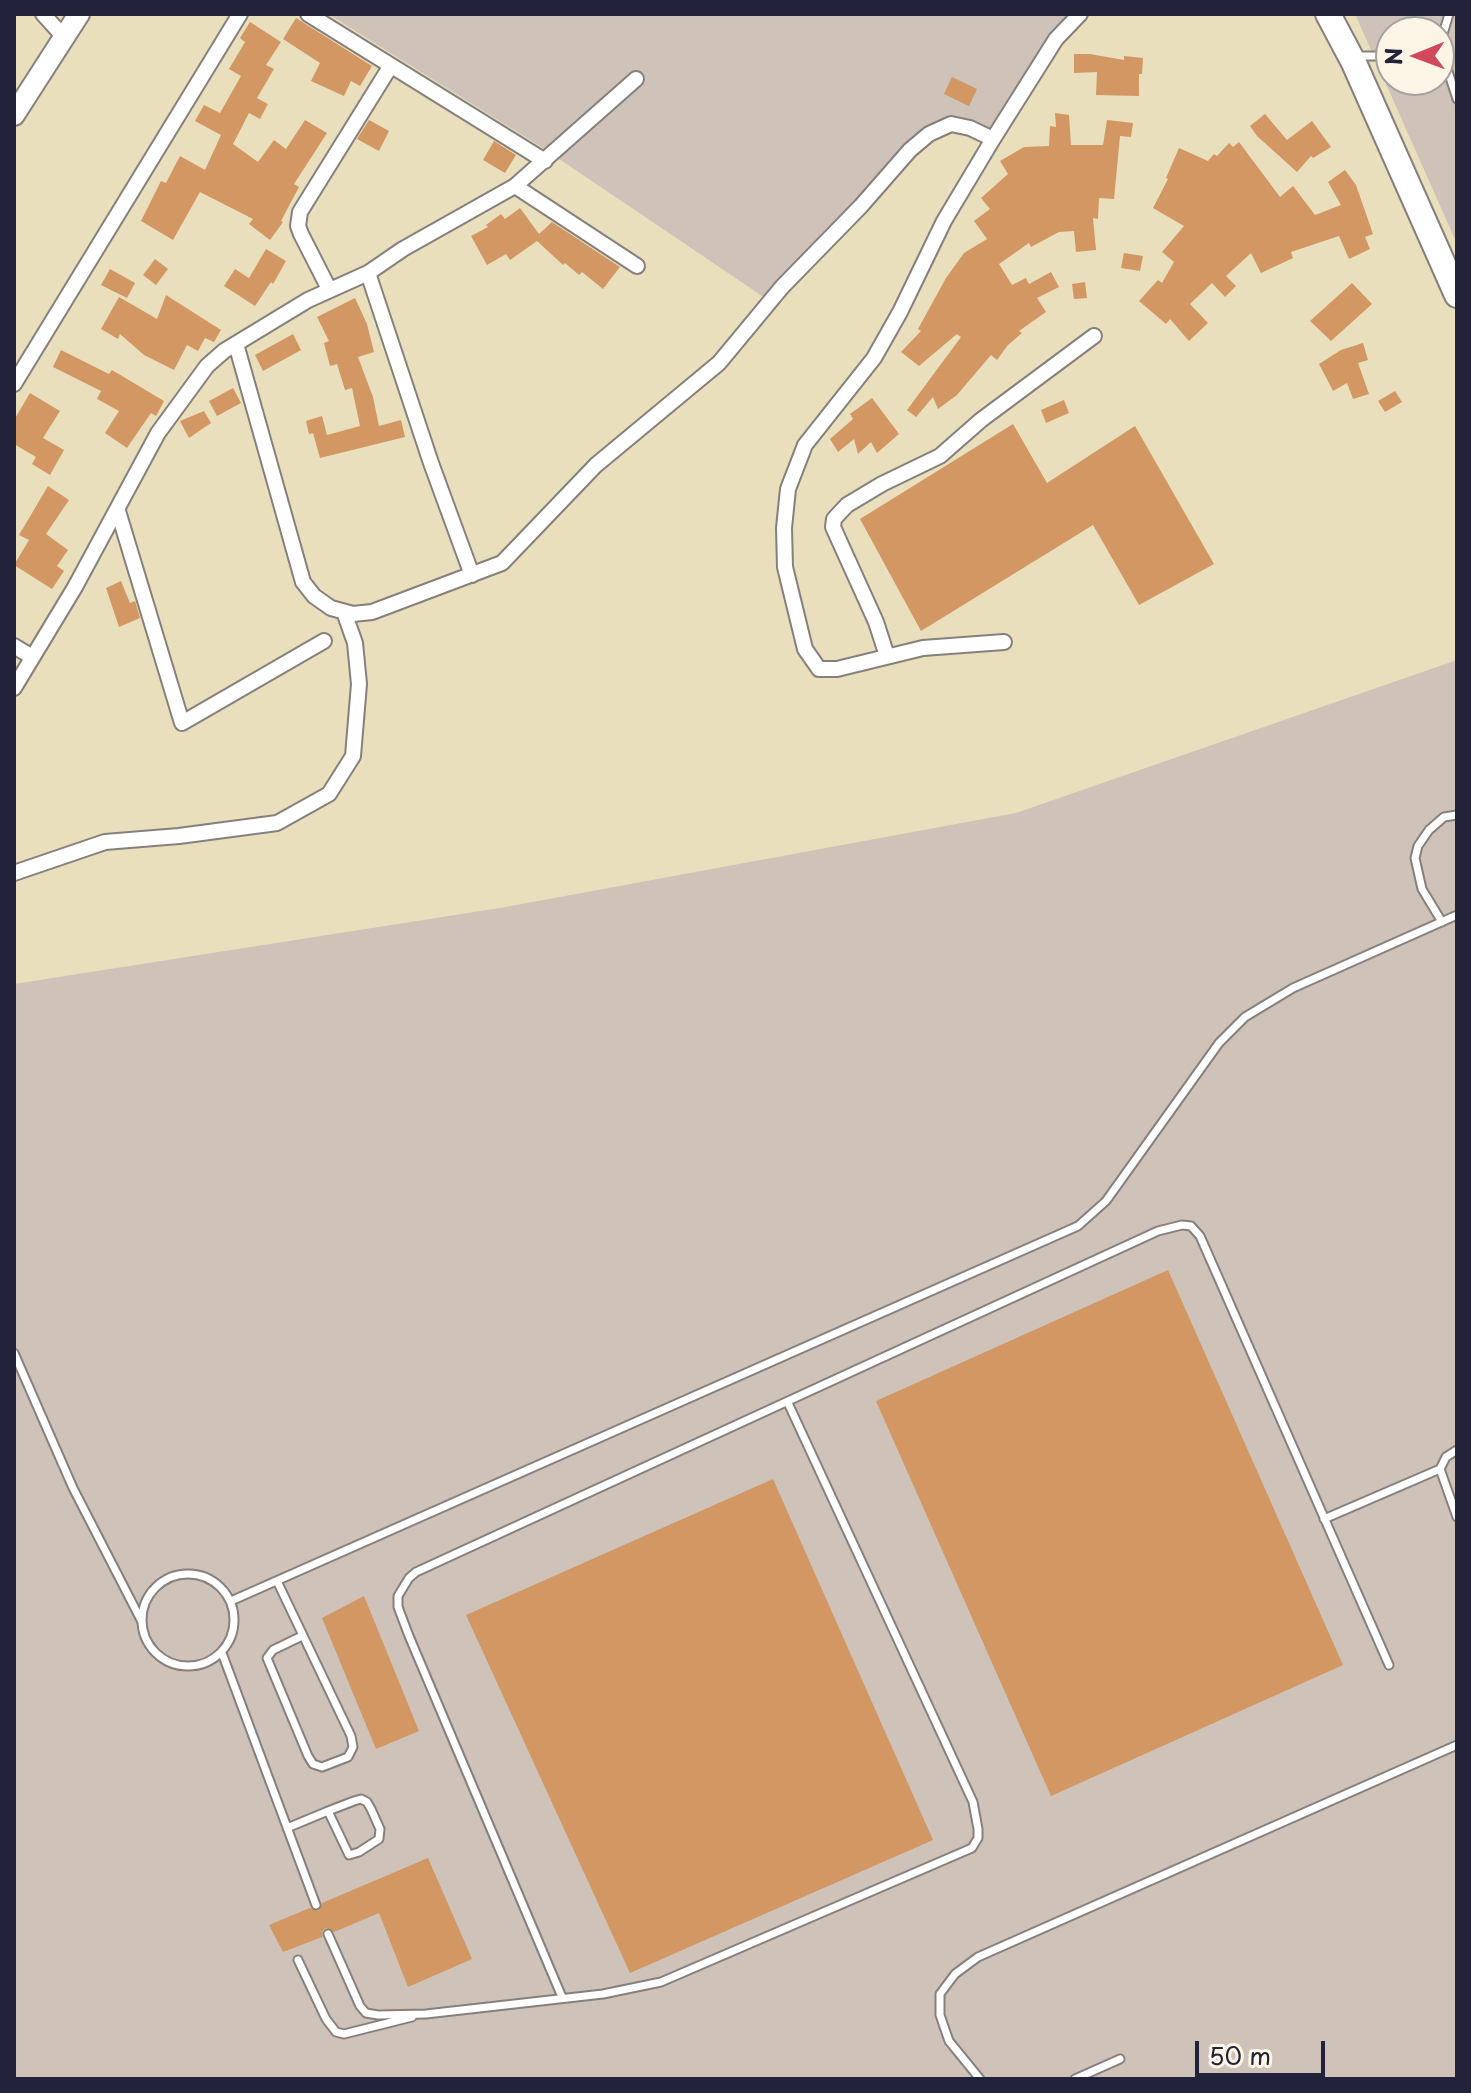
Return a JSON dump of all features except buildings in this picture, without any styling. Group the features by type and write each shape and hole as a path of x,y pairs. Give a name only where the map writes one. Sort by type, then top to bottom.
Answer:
{"main road":[{"path":"14,115 79,14"},
{"path":"1328,14 1457,295"}],"street":[{"path":"43,14 63,36"},
{"path":"14,384 240,14"},
{"path":"308,14 545,161"},
{"path":"1004,642 923,648 819,669 808,656 785,567 784,528 788,489 805,445 874,358 944,221 993,139 1056,39 1080,14"},
{"path":"329,289 301,234 298,226 300,212 390,67"},
{"path":"14,688 118,511 148,449 207,366 236,344 329,289 368,273 403,249 515,186 636,79"},
{"path":"236,344 303,582 314,596 331,608 353,614 372,612 502,563 615,448 719,363 782,287 922,139 951,124 970,128 993,139"},
{"path":"515,186 637,266"},
{"path":"368,273 472,575"},
{"path":"887,656 876,622 833,527 834,519 847,505 882,484 940,456 981,420 1094,336"},
{"path":"118,511 182,723 324,641"},
{"path":"14,873 105,842 277,823 329,794 353,756 356,727 359,684 355,643 344,612"},
{"path":"14,646 32,657"}],"lane":[{"path":"1350,57 1375,56"},
{"path":"1442,922 1422,889 1415,858 1418,846 1429,830 1444,817 1457,815"},
{"path":"231,1601 1078,1226 1106,1201 1219,1043 1245,1017 1293,988 1457,915"},
{"path":"562,1997 428,1686 398,1607 398,1596 416,1572 1158,1231 1191,1226 1200,1236 1389,1665"},
{"path":"14,1353 73,1488 156,1655 172,1664 190,1667 207,1663 222,1653 232,1637 235,1619 231,1601 220,1586 205,1577 187,1573 169,1578 154,1588 145,1604 142,1622"},
{"path":"328,1934 363,2011 378,2015 426,2014 633,1989 661,1982 972,1848 978,1838 978,1818 973,1802 788,1403"},
{"path":"1324,1519 1440,1469 1446,1457 1457,1450"},
{"path":"1440,1469 1457,1517"},
{"path":"277,1581 348,1727 352,1742 352,1752 348,1757 322,1767 313,1764 308,1756 267,1658 273,1650 302,1636"},
{"path":"222,1653 316,1905"},
{"path":"980,2079 949,2041 940,2015 940,1994 955,1974 978,1957 1457,1745"},
{"path":"287,1828 328,1811 364,1800 380,1829 379,1839 349,1855 328,1811"},
{"path":"298,1960 326,2019 336,2032 344,2034 426,2014"},
{"path":"1075,2079 1120,2059"}],"shaded area":[{"path":"328,14 1086,14 1072,23 999,134 950,125 926,138 768,300 543,148"},
{"path":"1355,14 1457,14 1457,244 1391,96 1455,96 1455,16 1375,16 1375,59"},
{"path":"1457,660 1457,2079 14,2079 14,984 500,908 1016,813"}]}
